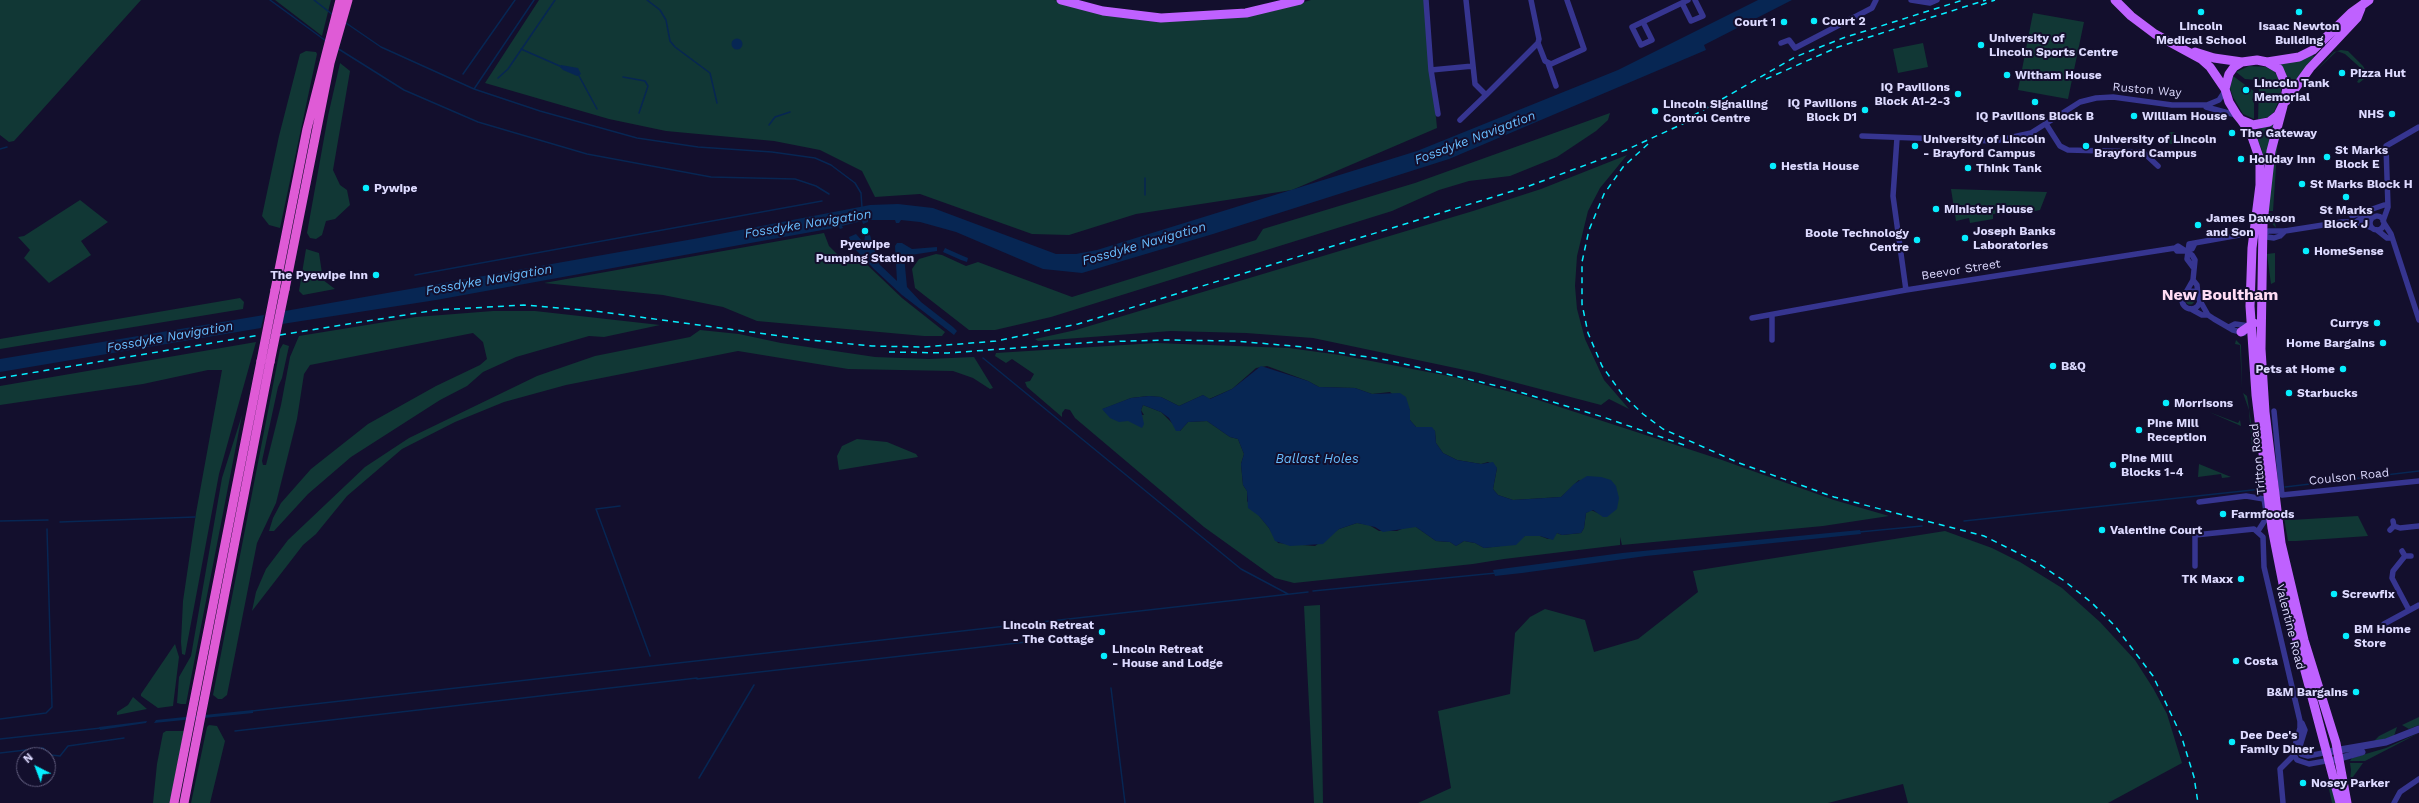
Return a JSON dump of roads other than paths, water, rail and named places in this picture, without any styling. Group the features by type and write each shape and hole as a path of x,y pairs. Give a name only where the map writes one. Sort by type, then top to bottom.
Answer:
{"highway":[{"path":"327,62 340,0"},
{"path":"184,803 198,709 280,290 306,136 327,62 348,0"},
{"path":"174,803 195,726"}],"main road":[{"path":"1061,0 1115,14 1160,18 1246,13 1300,0"},
{"path":"2115,0 2131,16 2155,34 2184,49 2210,67 2225,90 2239,117 2253,125 2262,124 2278,116 2283,105 2287,88 2284,76 2279,69 2267,62"},
{"path":"2184,49 2214,58 2242,62 2256,60 2267,62 2299,57 2313,50 2351,13 2361,8 2370,0"},
{"path":"2283,105 2310,68 2357,18 2361,8"},
{"path":"2225,90 2229,74 2242,62"},
{"name":"Tritton Road","path":"2283,105 2271,152 2250,288 2256,396 2272,528 2286,599 2347,803"},
{"name":"Tritton Road","path":"2239,117 2251,134 2260,160 2258,234 2263,271 2262,331 2265,412 2277,523 2300,625 2330,726 2333,774 2340,803"},
{"path":"2241,332 2252,330 2257,318 2259,282 2263,271"}],"street":[{"path":"1426,0 1431,70 1438,114"},
{"path":"1466,0 1475,84 1486,95"},
{"path":"1531,0 1539,39 1538,43 1548,63 1556,86"},
{"path":"1548,63 1551,64 1584,50 1567,0"},
{"path":"1643,22 1685,1 1691,21 1703,16 1695,0"},
{"path":"1781,43 1789,40 1795,48 1872,8 1876,0"},
{"path":"1911,0 1930,3 1937,0"},
{"path":"1460,120 1538,43"},
{"path":"1431,70 1473,66"},
{"name":"Ruston Way","path":"1862,136 1995,142 2031,134 2080,102 2096,98 2113,97 2172,105 2202,105 2215,103 2225,90"},
{"name":"Ruston Way","path":"2202,105 2239,117"},
{"path":"2046,124 2060,146 2068,150 2143,152 2158,166"},
{"path":"2374,229 2382,228 2388,207 2386,146 2419,127"},
{"path":"1897,138 1893,196 1906,290"},
{"path":"2374,229 2370,222 2387,199"},
{"path":"2352,216 2384,205"},
{"path":"2356,222 2360,219 2375,217 2384,222 2391,238 2419,320"},
{"path":"2241,332 2208,315 2202,315 2186,307 2182,303 2193,280 2193,267 2187,259 2186,252 2188,244 2258,234 2268,231 2285,231 2330,224 2356,222 2374,229 2386,238 2391,238"},
{"name":"Beevor Street","path":"1752,318 1906,290 2181,246 2186,252"},
{"path":"2191,309 2198,305 2197,285 2193,280"},
{"path":"2185,294 2191,292 2198,297 2208,315"},
{"path":"1772,315 1772,340"},
{"path":"2229,327 2235,324 2252,330 2262,331"},
{"path":"2252,330 2262,331"},
{"name":"Coulson Road","path":"2274,411 2282,496 2419,480"},
{"path":"2199,502 2246,496 2264,499 2267,517 2258,531"},
{"path":"2392,526 2400,528 2419,526"},
{"path":"2195,566 2195,535 2254,529 2263,537 2272,528"},
{"name":"Valentine Road","path":"2263,537 2264,568 2300,721 2300,728 2293,746 2294,755"},
{"path":"2406,554 2393,571 2392,578 2409,610"},
{"path":"2384,624 2419,605"},
{"name":"Valentine Road","path":"2300,721 2305,730 2300,746 2301,754 2308,756 2333,756"},
{"path":"2283,803 2280,769 2294,755 2300,762 2309,764 2386,742 2419,729"},
{"path":"2394,803 2400,792 2419,779"}],"water":[{"name":"Fossdyke Navigation","path":"1758,0 1792,0 1704,45 1706,50 1449,159 1213,234 1082,273 1043,269 956,232 920,222 901,220 899,223 896,223 895,220 868,220 868,222 863,224 862,221 842,226 843,228 840,229 839,227 436,300 282,324 285,311 699,238 870,205 898,204 933,208 1056,254 1076,254 1097,250 1417,151 1618,70"},
{"path":"735,39 739,39 741,40 741,48 735,49 732,46 732,42"},
{"path":"561,65 578,68 581,74 577,76 563,70 560,67"},
{"path":"856,234 864,243 865,236 870,235 879,264 897,281 895,246 897,243 902,243 912,249 937,247 937,251 904,256 907,287 921,302 957,331 954,335 902,295 855,249 853,250 849,237"},
{"path":"945,248 968,258 967,262 943,252"},
{"name":"Fossdyke Navigation","path":"264,315 261,328 0,372 0,359"},
{"name":"Ballast Holes","path":"1261,366 1308,381 1319,387 1355,388 1372,394 1400,393 1406,397 1410,410 1410,420 1416,427 1432,427 1435,431 1436,443 1443,453 1457,460 1481,464 1493,462 1497,468 1493,489 1498,495 1513,500 1561,497 1574,484 1587,476 1601,477 1611,480 1616,486 1619,498 1617,509 1607,517 1603,517 1593,510 1586,513 1584,528 1581,533 1562,535 1557,533 1553,540 1540,536 1525,536 1516,545 1484,548 1475,543 1464,541 1456,546 1450,542 1436,541 1416,527 1383,532 1375,527 1357,523 1339,529 1323,544 1290,546 1275,541 1269,528 1259,516 1248,508 1247,491 1243,485 1241,464 1244,454 1238,439 1230,437 1207,421 1188,422 1180,431 1176,431 1169,418 1161,412 1143,405 1141,410 1144,424 1142,428 1128,421 1119,422 1110,418 1102,409 1131,398 1149,396 1161,397 1179,406 1203,395 1210,399 1232,389"},
{"path":"1860,530 1861,534 1646,556 1495,576 1493,570 1622,553"},
{"path":"253,710 253,713 154,723 156,720"},
{"path":"147,721 146,723 100,730 99,727"}],"waterway":[{"path":"270,0 326,41"},
{"path":"314,0 333,15"},
{"path":"463,74 515,0"},
{"path":"474,89 534,0"},
{"path":"498,78 508,69 555,0"},
{"path":"647,0 660,10 666,20 670,41 675,47 710,73 717,103"},
{"name":"Fossdyke Navigation","path":"346,23 381,47 474,89 540,111 637,138 698,147 772,152 815,158 831,165 855,183 861,193 862,208"},
{"path":"337,48 404,90 478,122 587,154 711,177 795,179 816,186 829,194"},
{"path":"521,49 562,67"},
{"path":"578,74 597,109"},
{"path":"623,77 645,81 648,86 639,113"},
{"path":"769,125 775,117 790,112"},
{"path":"0,149 7,147"},
{"path":"1145,178 1145,195"},
{"path":"415,275 822,201"},
{"path":"983,358 1241,569 1288,594"},
{"path":"2285,487 2419,471"},
{"path":"1964,521 2262,489"},
{"path":"620,506 596,509 650,656"},
{"path":"60,522 195,517"},
{"path":"0,521 48,520"},
{"path":"1859,532 1922,526"},
{"path":"0,719 46,713 52,707 47,529"},
{"path":"1313,591 1496,573"},
{"path":"252,711 1308,592"},
{"path":"697,679 1062,638"},
{"path":"235,731 697,678"},
{"path":"699,778 754,685"},
{"path":"1111,688 1125,803"},
{"path":"0,739 101,728"},
{"path":"0,753 43,748 51,755 60,756 68,746 124,738"}],"railway":[{"path":"1684,121 1795,57 1843,38 1963,0"},
{"path":"1766,79 1838,47 1986,0"},
{"path":"1981,5 1995,0"},
{"path":"280,335 436,310 524,305 595,311 810,340 872,346 923,347 996,341 1078,324 1529,186 1626,150 1689,121"},
{"path":"1648,144 1623,167 1604,194 1589,230 1582,262 1582,304 1588,333 1602,366 1622,394 1643,414 1663,429 1739,463 1834,497 1984,536 2036,562 2063,580 2091,602 2115,626 2153,676 2181,735 2194,777 2198,803"},
{"path":"0,378 260,335"},
{"path":"889,352 948,353 1096,342 1168,340 1236,341 1303,347 1387,360 1506,388 1603,417 1687,446"}],"place":[{"name":"Lincoln Medical School","path":"2201,12"},
{"name":"Isaac Newton Building","path":"2299,12"},
{"name":"Court 2","path":"1814,21"},
{"name":"Court 1","path":"1784,22"},
{"name":"University of Lincoln Sports Centre","path":"1981,45"},
{"name":"Pizza Hut","path":"2342,73"},
{"name":"Witham House","path":"2007,75"},
{"name":"Lincoln Tank Memorial","path":"2246,90"},
{"name":"iQ Pavilions Block A1-2-3","path":"1958,94"},
{"name":"iQ Pavilions Block B","path":"2035,102"},
{"name":"iQ Pavilions Block D1","path":"1865,110"},
{"name":"Lincoln Signalling Control Centre","path":"1655,111"},
{"name":"NHS","path":"2392,114"},
{"name":"William House","path":"2134,116"},
{"name":"The Gateway","path":"2232,133"},
{"name":"University of Lincoln - Brayford Campus","path":"1915,146"},
{"name":"University of Lincoln Brayford Campus","path":"2086,146"},
{"name":"St Marks Block E","path":"2327,157"},
{"name":"Holiday Inn","path":"2241,159"},
{"name":"Hestia House","path":"1773,166"},
{"name":"Think Tank","path":"1968,168"},
{"name":"St Marks Block H","path":"2302,184"},
{"name":"Pywipe","path":"366,188"},
{"name":"St Marks Block J","path":"2346,197"},
{"name":"Minister House","path":"1936,209"},
{"name":"James Dawson and Son","path":"2198,225"},
{"name":"Pyewipe Pumping Station","path":"865,231"},
{"name":"Joseph Banks Laboratories","path":"1965,238"},
{"name":"Boole Technology Centre","path":"1917,240"},
{"name":"HomeSense","path":"2306,251"},
{"name":"The Pyewipe Inn","path":"376,275"},
{"name":"Currys","path":"2377,323"},
{"name":"Home Bargains","path":"2383,343"},
{"name":"B&Q","path":"2053,366"},
{"name":"Pets at Home","path":"2343,369"},
{"name":"Starbucks","path":"2289,393"},
{"name":"Morrisons","path":"2166,403"},
{"name":"Pine Mill Reception","path":"2139,430"},
{"name":"Pine Mill Blocks 1-4","path":"2113,465"},
{"name":"Farmfoods","path":"2223,514"},
{"name":"Valentine Court","path":"2102,530"},
{"name":"TK Maxx","path":"2241,579"},
{"name":"Screwfix","path":"2334,594"},
{"name":"Lincoln Retreat - The Cottage","path":"1102,632"},
{"name":"BM Home Store","path":"2346,636"},
{"name":"Lincoln Retreat - House and Lodge","path":"1104,656"},
{"name":"Costa","path":"2236,661"},
{"name":"B&M Bargains","path":"2356,692"},
{"name":"Dee Dee's Family Diner","path":"2232,742"},
{"name":"Nosey Parker","path":"2303,783"}],"district":[{"name":"New Boultham","path":"2220,295"}]}
